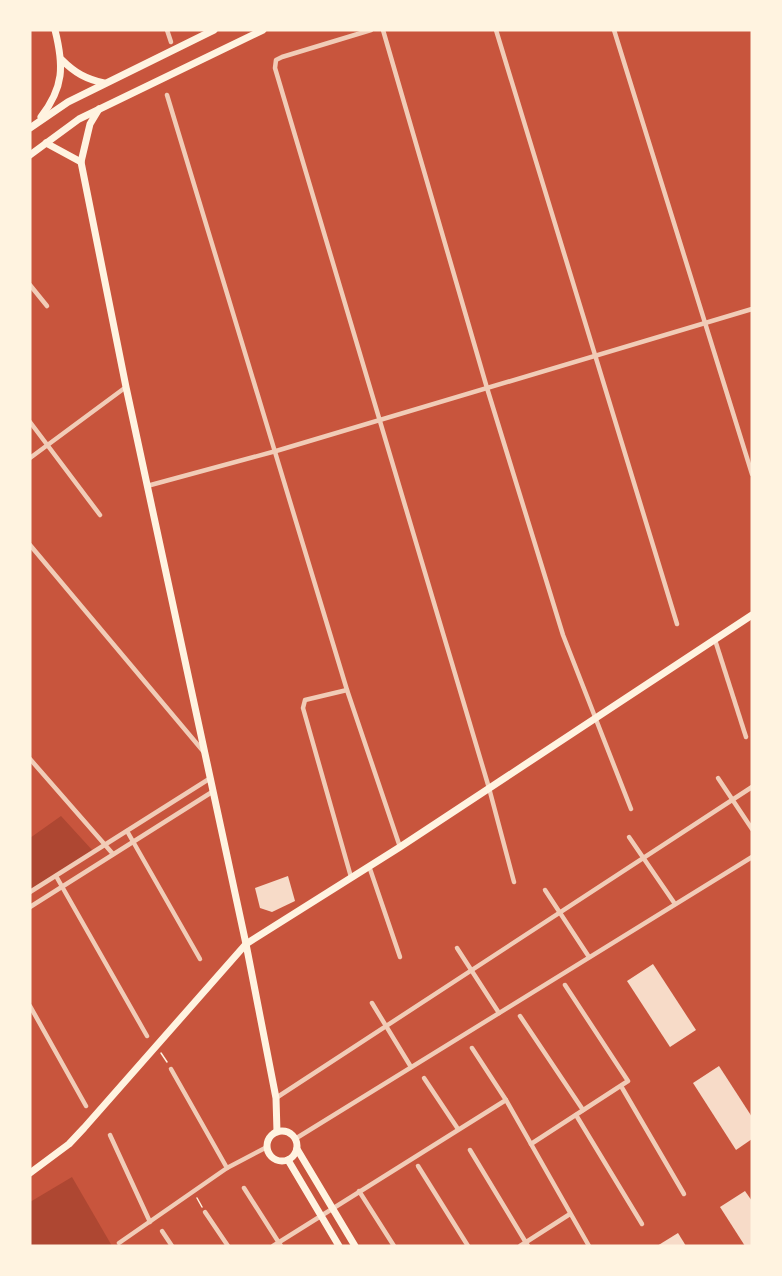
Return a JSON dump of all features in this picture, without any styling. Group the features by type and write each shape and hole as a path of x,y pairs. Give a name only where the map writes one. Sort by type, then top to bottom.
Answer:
{"main road":[{"path":"30,128 68,102 214,30"},
{"path":"30,155 99,109 264,30"},
{"path":"38,122 51,104 60,83 62,60 56,33"},
{"path":"62,60 74,72 88,80 104,83"},
{"path":"99,109 90,124 81,162 126,387 246,944 276,1098 277,1132"},
{"path":"46,143 81,162"},
{"path":"30,1173 69,1144 246,944 490,792 596,717 752,615"},
{"path":"288,1160 274,1159 267,1147 269,1137 277,1132 288,1132 295,1139 297,1149 355,1246"},
{"path":"288,1160 297,1149"},
{"path":"288,1160 339,1246"}],"street":[{"path":"50,30 56,33"},
{"path":"167,30 171,42"},
{"path":"371,30 276,60 275,68 490,792 514,882"},
{"path":"383,30 487,388 563,635 631,809"},
{"path":"496,30 676,624"},
{"path":"614,30 752,474"},
{"path":"167,94 347,690 400,848"},
{"path":"30,285 47,306"},
{"path":"147,486 276,451 752,309"},
{"path":"30,458 126,387"},
{"path":"30,422 100,515"},
{"path":"30,545 203,751"},
{"path":"714,639 746,737"},
{"path":"347,690 305,700 303,708 351,877"},
{"path":"30,759 113,854"},
{"path":"30,892 209,778"},
{"path":"718,778 752,830"},
{"path":"276,1098 752,787"},
{"path":"30,907 212,792"},
{"path":"127,831 200,959"},
{"path":"629,837 675,904"},
{"path":"295,1139 752,857"},
{"path":"369,866 400,957"},
{"path":"56,876 147,1036"},
{"path":"545,890 589,957"},
{"path":"457,948 499,1013"},
{"path":"531,1144 628,1081 565,985"},
{"path":"372,1003 411,1067"},
{"path":"30,1006 86,1106"},
{"path":"520,1016 583,1110"},
{"path":"472,1048 506,1100 589,1246"},
{"path":"171,1069 227,1168"},
{"path":"424,1078 458,1129"},
{"path":"621,1086 684,1194"},
{"path":"273,1246 280,1244 320,1215 506,1100"},
{"path":"576,1115 642,1224"},
{"path":"110,1135 150,1222"},
{"path":"119,1243 227,1168 267,1147"},
{"path":"470,1150 527,1244"},
{"path":"418,1166 468,1246"},
{"path":"244,1188 280,1244"},
{"path":"359,1191 394,1246"},
{"path":"205,1212 228,1246"},
{"path":"520,1246 527,1244 570,1214"},
{"path":"162,1231 172,1246"}],"path":[{"path":"156,1045 171,1069"},
{"path":"193,1192 205,1212"}],"shaded area":[{"path":"61,816 93,851 30,891 30,838"},
{"path":"72,1177 112,1246 30,1246 30,1202"}],"building":[{"path":"288,876 295,901 272,912 260,908 255,888"},
{"path":"653,964 696,1030 670,1047 627,981"},
{"path":"719,1066 752,1117 752,1139 736,1150 693,1083"},
{"path":"745,1191 752,1201 752,1246 745,1246 720,1207"},
{"path":"678,1233 686,1246 657,1246"}]}
